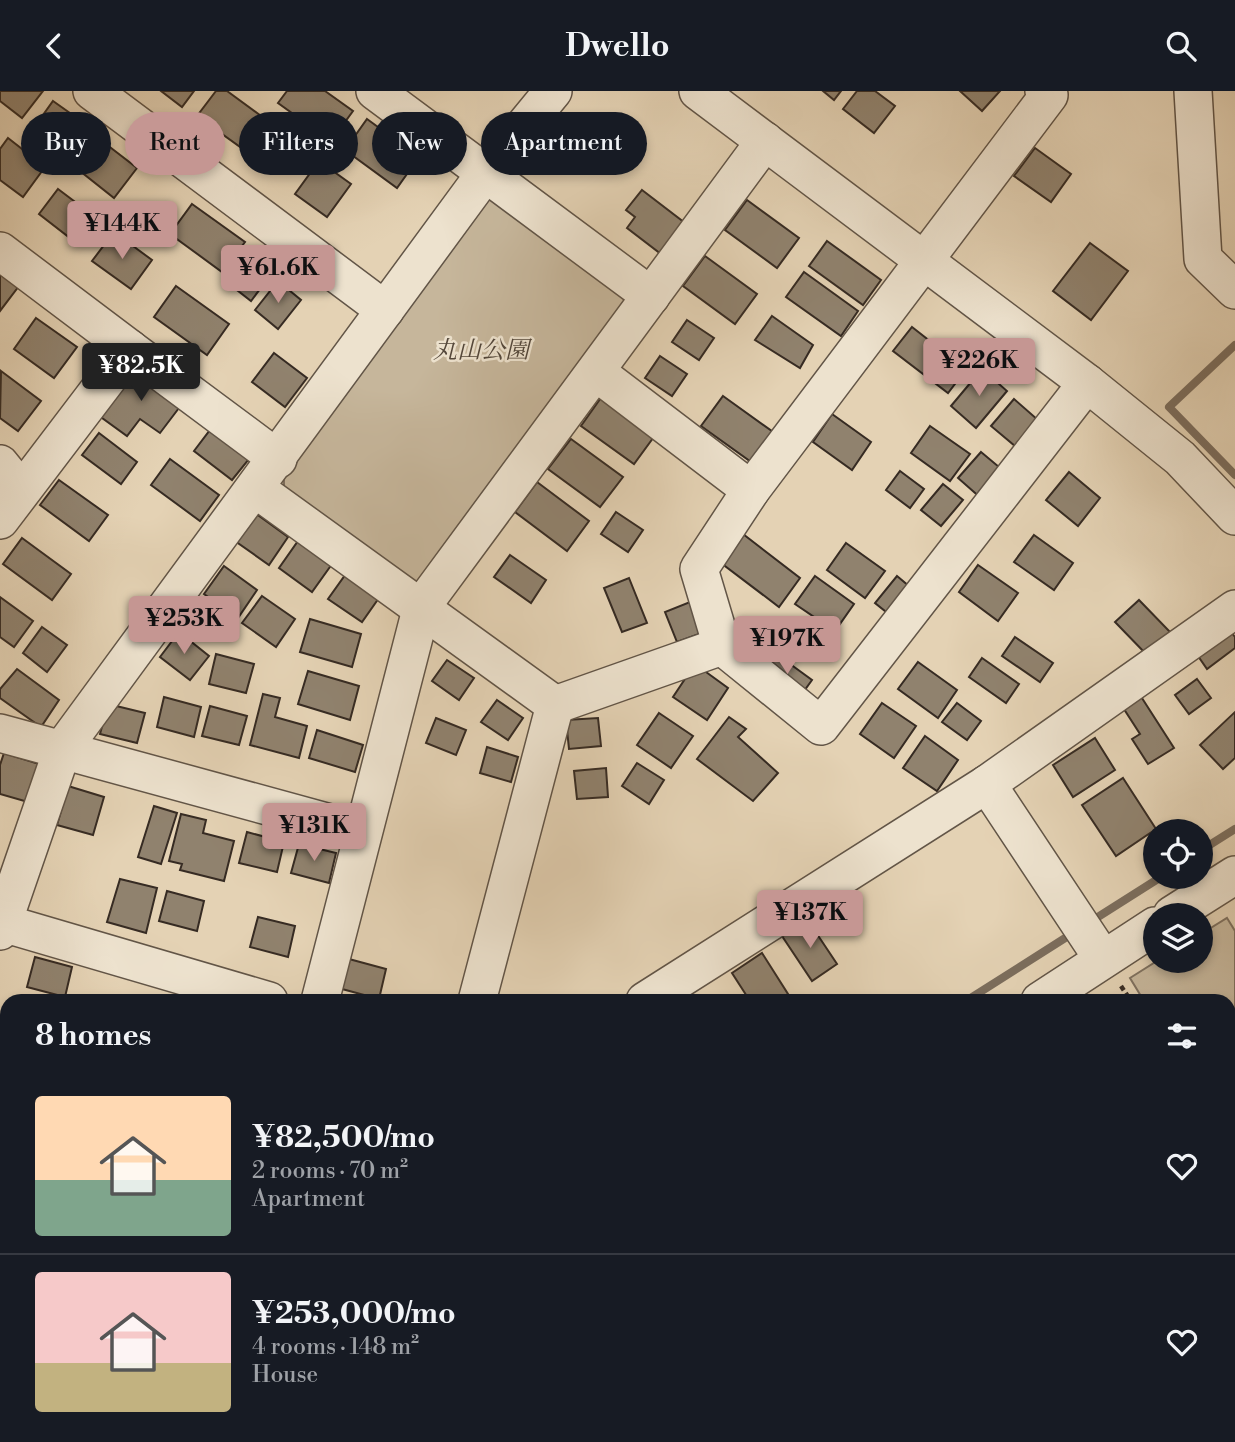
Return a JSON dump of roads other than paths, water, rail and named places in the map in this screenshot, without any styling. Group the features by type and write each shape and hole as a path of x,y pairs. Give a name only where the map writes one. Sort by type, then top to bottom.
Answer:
{"street":[{"path":"92,91 385,310"},
{"path":"374,91 481,173"},
{"path":"535,112 552,91"},
{"path":"698,91 1087,383 1180,458 1235,516"},
{"path":"1044,91 1049,95 751,490 699,569 722,646 821,726 1087,383"},
{"path":"1193,91 1203,259 1235,290"},
{"path":"322,994 422,606 765,141"},
{"path":"248,994 4,911 63,748 256,489 484,175 651,296"},
{"path":"0,251 278,459"},
{"path":"0,520 11,477 130,349"},
{"path":"596,372 751,490"},
{"path":"256,489 422,606 555,705"},
{"path":"656,994 987,784 1235,609"},
{"path":"555,705 722,646"},
{"path":"479,994 555,705"},
{"path":"0,733 63,748 363,832"},
{"path":"987,784 1103,959"},
{"path":"1191,903 1235,875"},
{"path":"1050,994 1143,934"}],"waterway":[{"path":"1235,345 1169,407 1235,475"},
{"path":"1213,843 1235,829"},
{"path":"1090,922 1143,888"},
{"path":"977,994 1073,933"}],"park label":[{"name":"丸山公園","path":"481,351"}]}
